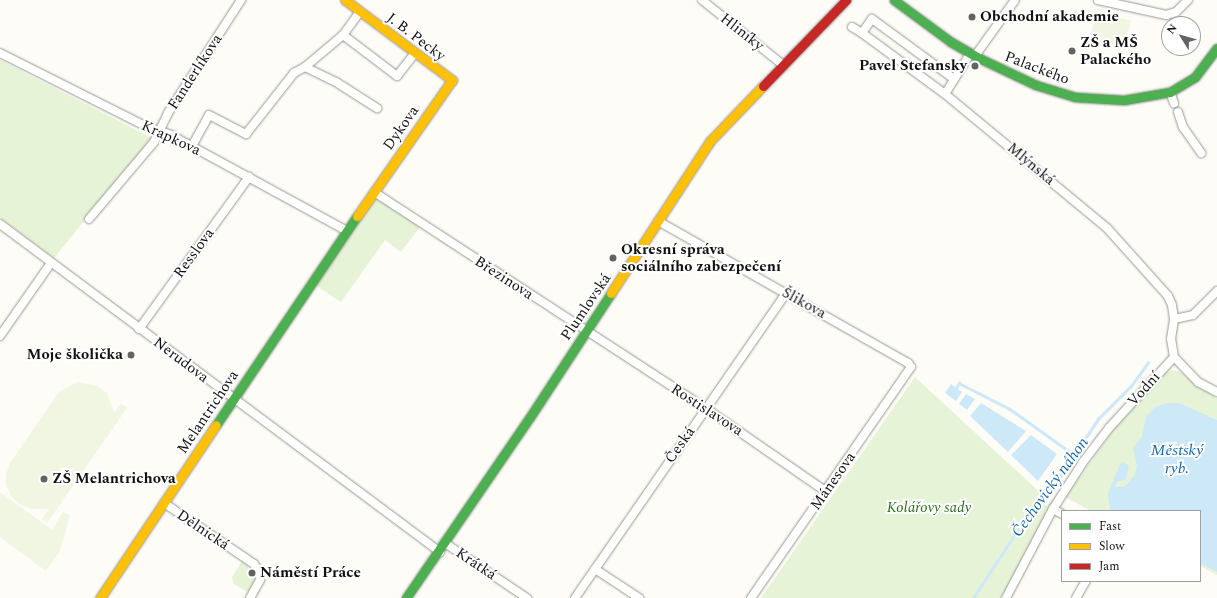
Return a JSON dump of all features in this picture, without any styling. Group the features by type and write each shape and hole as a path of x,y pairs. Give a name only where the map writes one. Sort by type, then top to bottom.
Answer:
{"main road":[{"name":"J. B. Pecky","path":"345,0 414,54 452,80"},
{"name":"Plumlovská","path":"406,598 440,552 586,332 710,141 782,64 846,0"},
{"name":"Palackého","path":"894,0 973,55 1036,85 1075,97 1124,100 1170,92 1195,77 1217,48"},
{"name":"Dykova","path":"343,228 374,192 452,80"},
{"name":"Melantrichova","path":"100,598 312,281 343,228"}],"street":[{"name":"Fanderlíkova","path":"89,219 150,148 168,113 241,0"},
{"name":"Hliníky","path":"702,0 782,64"},
{"path":"945,94 954,79 1015,0"},
{"path":"1098,0 1166,15 1176,12 1188,0"},
{"path":"192,146 209,115 246,134 294,73 306,67 342,34 360,12"},
{"path":"862,33 872,19 954,79"},
{"name":"Mlýnská","path":"852,27 945,94 1118,238 1168,296 1172,305 1174,319"},
{"path":"342,34 397,76 414,54"},
{"name":"Krapkova","path":"0,53 145,126 160,131 192,146 343,228"},
{"path":"306,67 336,82 377,108"},
{"path":"1170,92 1174,103"},
{"path":"1178,112 1183,127 1201,153"},
{"name":"Resslova","path":"139,329 249,177"},
{"name":"Březinova","path":"374,192 586,332"},
{"name":"Šlikova","path":"658,221 908,363"},
{"name":"Nerudova","path":"0,224 440,552"},
{"path":"0,336 51,263"},
{"path":"1217,291 1193,316 1174,319 1171,339 1174,357 1198,382 1217,392"},
{"name":"Česká","path":"575,598 786,293"},
{"name":"Rostislavova","path":"586,332 705,409 826,491"},
{"name":"Vodní","path":"1006,598 1061,497 1109,428 1174,357"},
{"name":"Mánesova","path":"751,598 908,374 911,367 908,363"},
{"name":"Dělnická","path":"164,503 254,564 260,573 260,580 250,598"},
{"path":"1054,509 1061,513"},
{"name":"Krátká","path":"445,543 527,598"},
{"path":"595,569 639,598"},
{"path":"1076,598 1085,582"}],"green space":[{"path":"1097,11 1131,21 1123,48 1089,40"},
{"path":"0,60 152,138 54,258 0,218"},
{"path":"374,192 422,224 401,252 385,240 341,302 312,283"},
{"name":"Městský ryb.","path":"1173,370 1180,372 1217,398 1217,575 1201,567 1201,510 1089,510 1065,497 1115,428 1164,373"},
{"name":"Kolářovy sady","path":"915,377 1046,498 1041,503 1047,506 1056,496 1001,598 761,598"},
{"path":"78,382 98,386 107,393 114,413 121,404 127,408 47,523 42,519 49,509 31,509 19,504 12,497 6,485 6,474 10,463 59,392"},
{"path":"0,492 52,530 63,512 70,515 60,551 46,571 0,537"},
{"path":"242,561 255,573 255,583 249,593 234,584 232,577"}],"water":[{"path":"951,384 962,392 956,401 945,393"},
{"path":"966,394 975,399 967,410 959,404"},
{"path":"981,403 1026,431 1008,452 970,416"},
{"name":"Městský ryb.","path":"1168,403 1179,403 1217,420 1217,572 1201,564 1201,510 1110,510 1108,493 1120,464 1123,462 1129,466 1126,479 1117,482 1115,487 1124,487 1135,475 1137,465 1133,448 1142,437 1146,417 1155,407"},
{"path":"1031,435 1057,454 1038,481 1011,455"}],"waterway":[{"name":"Čechovický náhon","path":"973,598 1031,510 1046,498 1098,419 1131,386 1148,363"},
{"path":"956,388 959,383 1010,409 1073,454"}],"traffic: fast":[{"path":"894,0 951,42 981,59 1036,85 1075,97 1124,100 1170,92 1195,77 1217,48"},
{"path":"216,425 357,216"},
{"path":"406,598 530,417 611,293"}],"traffic: slow":[{"path":"345,0 452,80 357,216"},
{"path":"611,293 710,141 763,86"},
{"path":"100,598 216,425"}],"traffic: jam":[{"path":"763,86 846,0"}],"place":[{"name":"Obchodní akademie","path":"972,17"},
{"name":"ZŠ a MŠ Palackého","path":"1072,51"},
{"name":"Pavel Stefansky","path":"975,66"},
{"name":"Okresní správa sociálního zabezpečení","path":"613,258"},
{"name":"Moje školička","path":"131,355"},
{"name":"ZŠ Melantrichova","path":"44,479"},
{"name":"Náměstí Práce","path":"252,573"}]}
